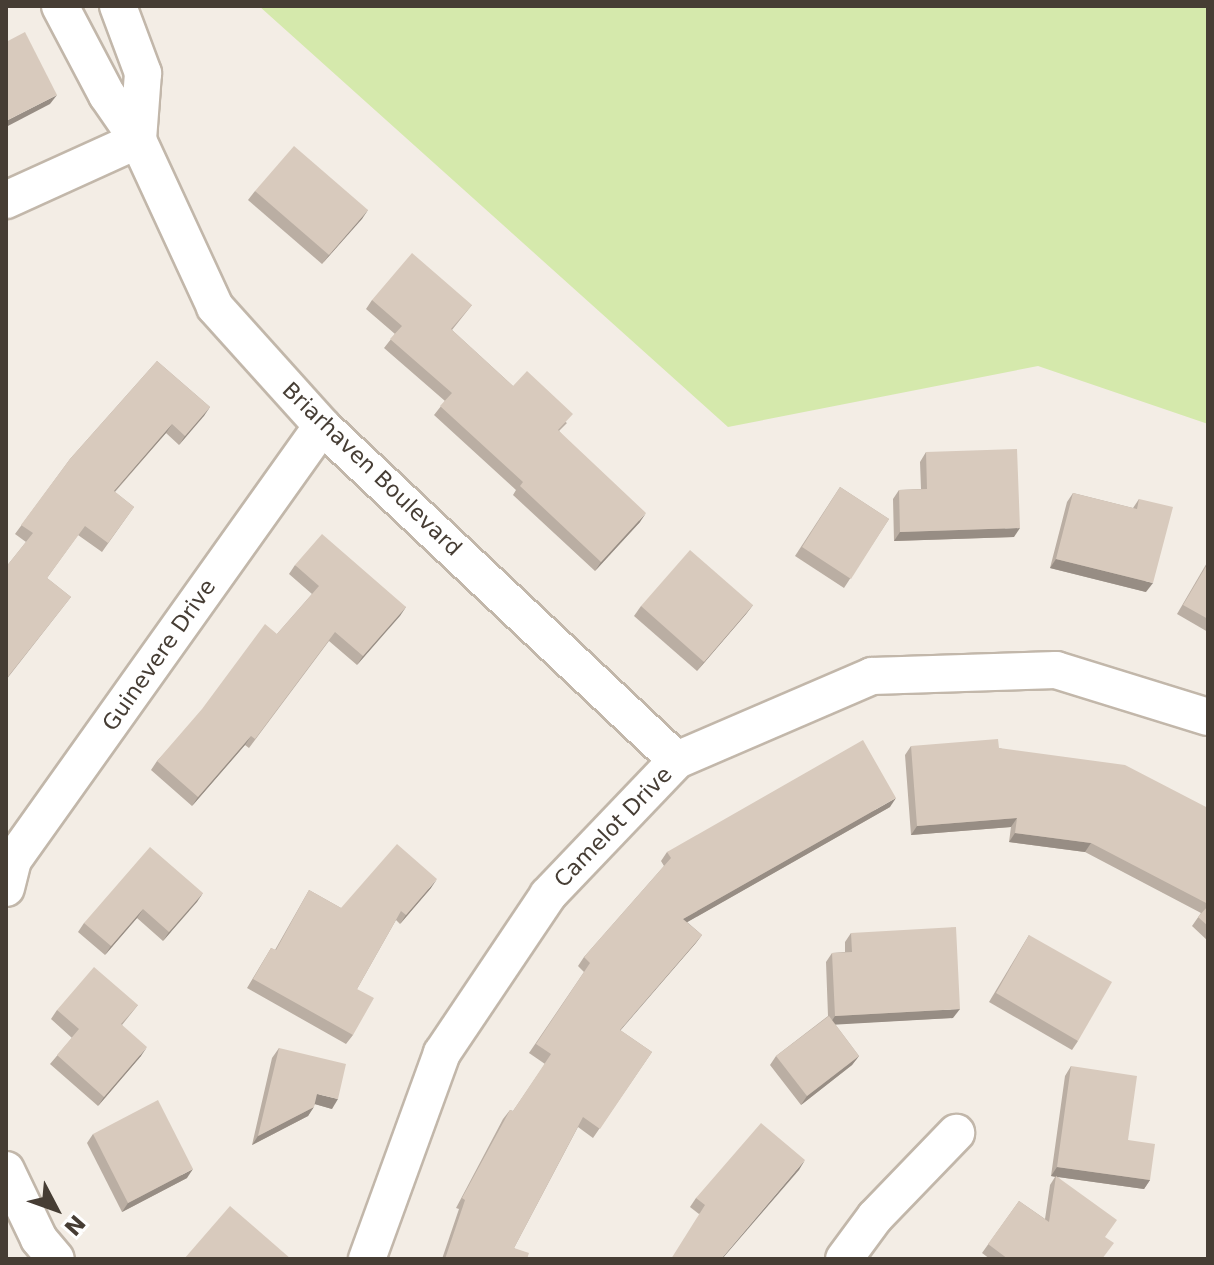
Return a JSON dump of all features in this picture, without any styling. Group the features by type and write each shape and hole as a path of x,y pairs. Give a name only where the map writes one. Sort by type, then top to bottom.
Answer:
{"street":[{"name":"Briarhaven Boulevard","path":"60,6 107,95 138,140 215,307 322,426 677,760"},
{"path":"6,200 138,140 143,73 118,6"},
{"name":"Guinevere Drive","path":"6,888 13,860 322,426"},
{"name":"Camelot Drive","path":"367,1259 442,1053 548,895 677,760 872,676 1056,670 1208,717"},
{"path":"844,1259 875,1217 956,1133"},
{"path":"6,1170 39,1239 56,1259"}],"green space":[{"path":"259,6 1208,6 1208,424 1038,366 728,427"}],"building":[{"path":"25,32 57,95 6,121 6,42"},
{"path":"294,146 368,210 329,255 255,191"},
{"path":"412,253 472,305 451,329 513,386 527,371 573,414 558,430 646,513 601,562 520,486 523,482 440,406 452,393 390,339 402,326 372,300"},
{"path":"157,361 210,407 185,436 172,424 114,491 134,507 108,543 85,526 47,578 71,597 6,679 6,567 33,533 21,525 70,459"},
{"path":"1017,449 1020,528 900,532 899,490 927,489 926,452"},
{"path":"840,487 889,519 851,579 802,547"},
{"path":"1073,493 1137,509 1139,499 1173,507 1153,583 1056,559"},
{"path":"322,534 406,607 363,656 335,632 255,739 251,736 198,797 157,761 202,709 265,624 277,634 319,586 295,565"},
{"path":"690,550 753,605 704,662 641,606"},
{"path":"1208,563 1208,619 1183,605"},
{"path":"998,739 999,748 1125,765 1208,808 1208,904 1091,843 1015,833 1017,818 917,826 911,746"},
{"path":"863,740 896,798 683,919 702,935 620,1030 652,1052 600,1129 583,1117 514,1248 529,1253 527,1259 445,1259 465,1200 462,1198 510,1110 513,1111 551,1054 536,1044 590,963 584,957 671,858 667,852"},
{"path":"397,844 437,879 406,915 401,911 357,989 374,998 353,1035 253,979 271,948 276,950 309,890 341,908"},
{"path":"150,847 203,893 169,932 143,909 111,946 84,923"},
{"path":"1208,906 1208,926 1198,917"},
{"path":"956,927 960,1009 835,1016 832,953 852,952 851,933"},
{"path":"1029,935 1112,982 1078,1041 996,993"},
{"path":"94,967 138,1005 121,1024 147,1047 104,1097 57,1055 79,1029 57,1010"},
{"path":"829,1016 859,1056 807,1096 776,1056"},
{"path":"279,1048 346,1064 338,1099 317,1094 314,1107 258,1136"},
{"path":"1071,1066 1137,1076 1128,1140 1155,1144 1150,1180 1057,1167"},
{"path":"158,1100 193,1169 128,1203 93,1134"},
{"path":"761,1123 805,1160 721,1259 671,1259 705,1205 696,1198"},
{"path":"1056,1176 1117,1220 1105,1237 1114,1243 1102,1259 1008,1259 988,1244 1019,1201 1049,1222"},
{"path":"230,1206 291,1259 184,1259"}]}
